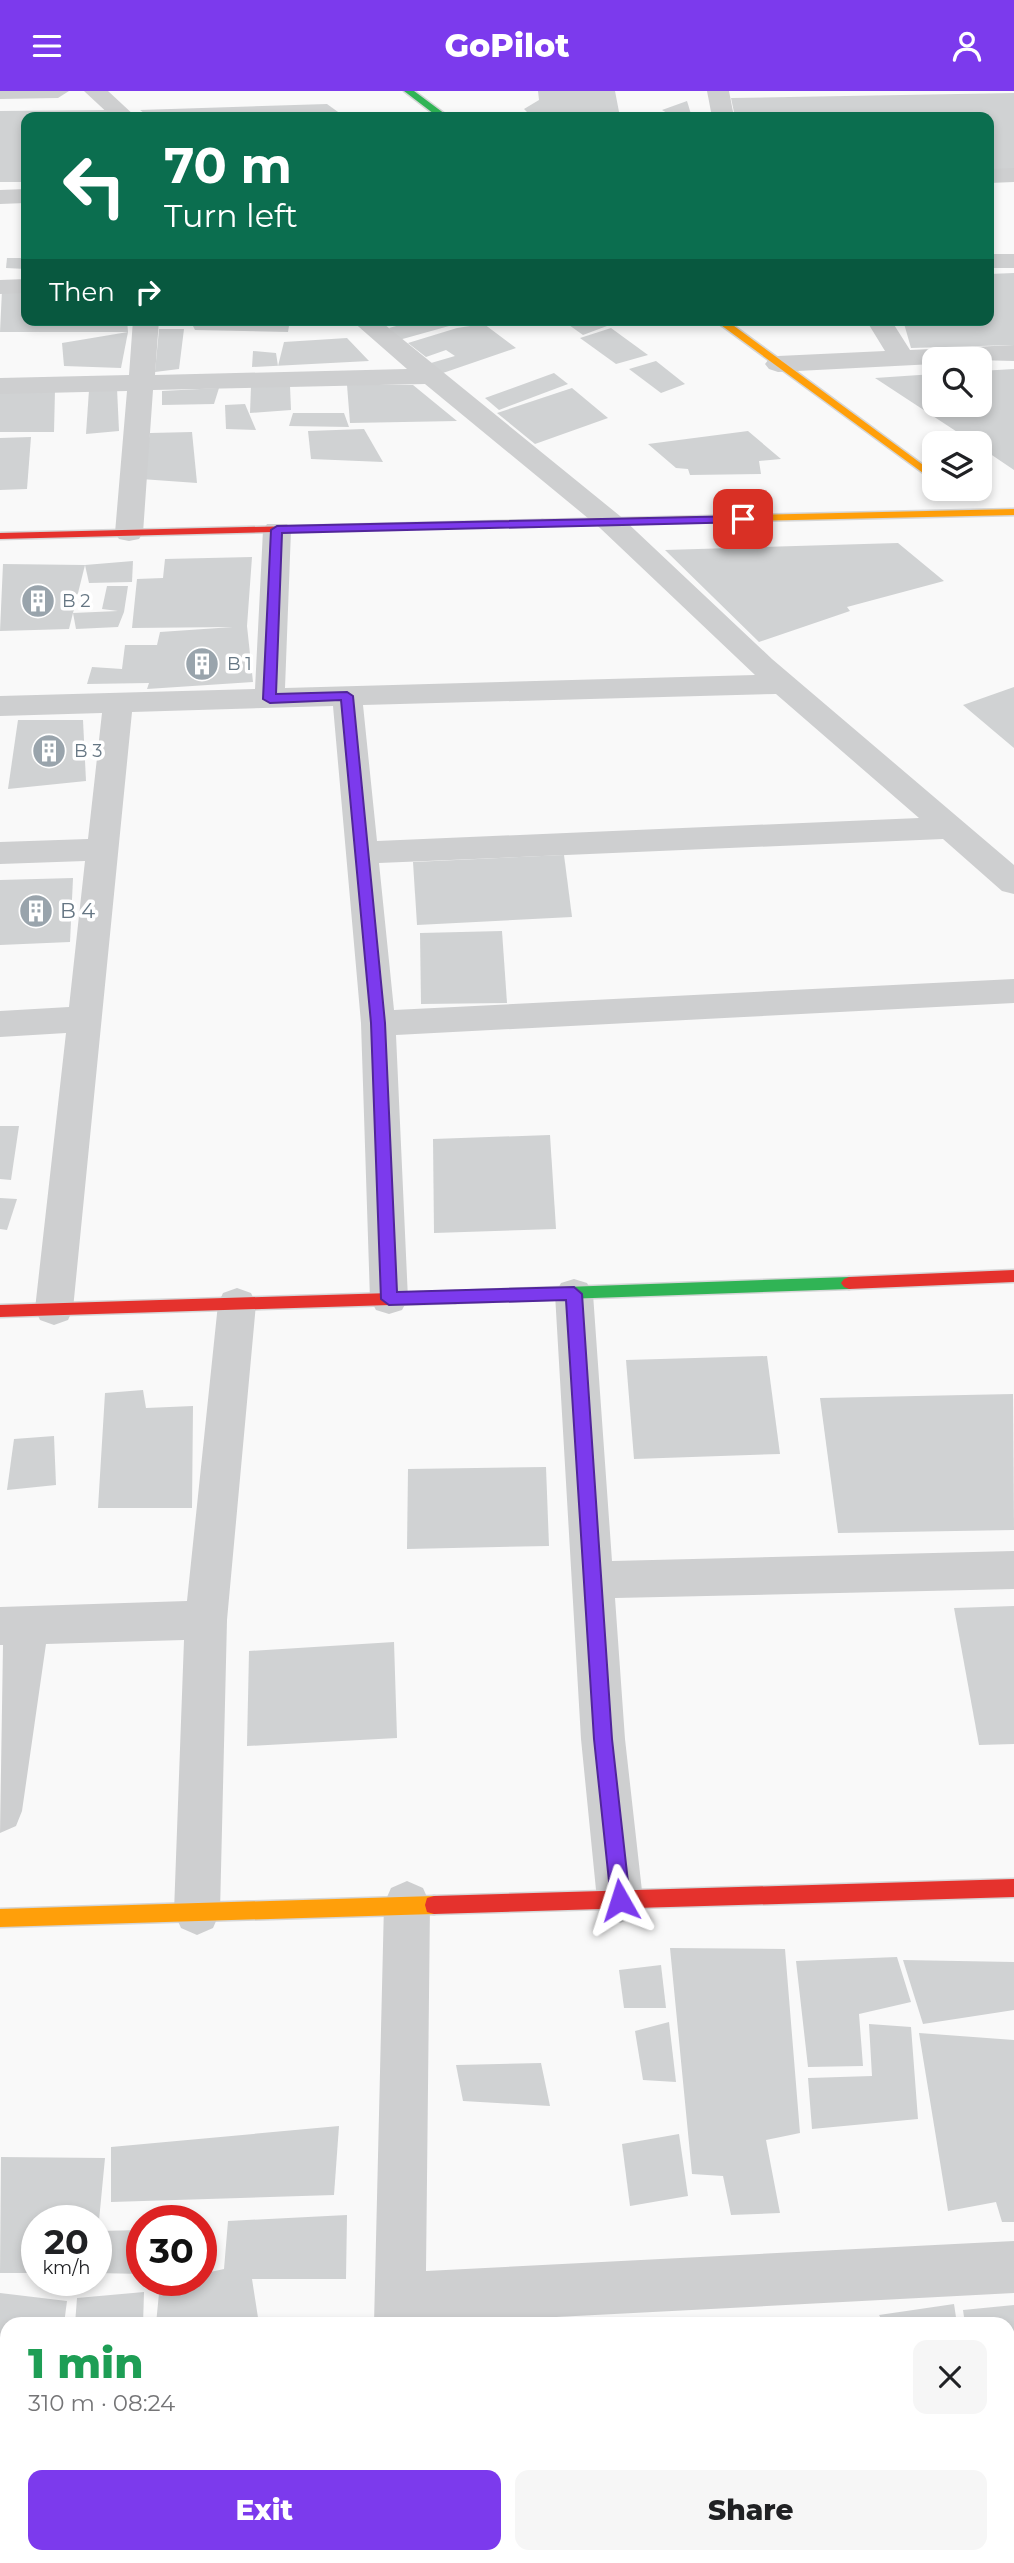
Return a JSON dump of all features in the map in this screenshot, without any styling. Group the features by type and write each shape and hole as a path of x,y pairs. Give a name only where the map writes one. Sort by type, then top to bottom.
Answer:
{"street":[{"path":"0,92 58,91"},
{"path":"95,91 119,112"},
{"path":"408,91 437,112"},
{"path":"718,91 722,112"},
{"path":"994,176 1014,176"},
{"path":"0,197 21,196"},
{"path":"994,261 1014,261"},
{"path":"0,287 21,286"},
{"path":"129,533 145,326"},
{"path":"370,326 610,522 783,684 1014,883"},
{"path":"727,326 922,469"},
{"path":"882,326 902,358"},
{"path":"778,364 1014,353"},
{"path":"0,386 431,376"},
{"path":"965,501 1004,530"},
{"path":"0,535 1014,512"},
{"path":"270,699 277,530"},
{"path":"0,706 783,684"},
{"path":"347,696 364,853 378,1023 389,1299"},
{"path":"54,1309 118,703"},
{"path":"364,853 949,828"},
{"path":"0,853 103,849"},
{"path":"378,1023 1014,991"},
{"path":"0,1024 85,1019"},
{"path":"0,1311 574,1294 1014,1276"},
{"path":"574,1294 603,1739 620,1900"},
{"path":"197,1912 206,1620 237,1304"},
{"path":"593,1580 1014,1570"},
{"path":"0,1811 14,1625 206,1620"},
{"path":"0,1918 1014,1888"},
{"path":"407,1904 399,2311 1014,2267"}],"building":[{"path":"538,91 615,91 619,112 527,112 524,109 539,100"},
{"path":"1014,93 1014,169 994,170 994,112 734,112 731,98"},
{"path":"687,101 690,112 665,112 662,110"},
{"path":"327,104 338,112 143,112 140,110"},
{"path":"0,111 107,112 21,112 21,182 0,182"},
{"path":"7,258 21,258 21,269 6,268"},
{"path":"1014,273 1014,345 911,348 905,326 994,326 994,274"},
{"path":"2,290 21,290 21,326 128,326 128,332 0,332"},
{"path":"193,326 289,326 288,332 195,330"},
{"path":"396,326 449,326 399,340 389,328"},
{"path":"487,326 516,348 440,374 431,363 455,356 446,350 426,357 408,343 457,328"},
{"path":"570,326 607,326 583,335"},
{"path":"611,328 648,355 616,364 580,338"},
{"path":"159,329 184,329 179,369 155,372"},
{"path":"128,332 121,368 64,366 62,343"},
{"path":"347,338 369,361 278,366 284,342"},
{"path":"253,351 276,353 278,366 252,367"},
{"path":"656,361 685,384 661,393 629,369"},
{"path":"1014,369 1014,470 992,455 992,431 956,431 934,417 992,417 992,370"},
{"path":"554,373 568,384 499,410 485,398"},
{"path":"922,375 922,409 875,378"},
{"path":"347,385 413,385 457,421 350,423"},
{"path":"251,386 290,386 291,410 250,413"},
{"path":"117,388 119,431 86,434 89,390"},
{"path":"219,388 214,404 162,405 162,391"},
{"path":"572,388 608,418 535,444 497,413"},
{"path":"55,390 54,432 0,432 0,391"},
{"path":"245,404 256,430 226,429 225,405"},
{"path":"293,413 344,413 349,427 289,426"},
{"path":"364,429 383,462 311,459 308,431"},
{"path":"748,431 781,459 759,461 761,474 690,475 688,469 676,468 648,444"},
{"path":"192,432 197,483 141,479 150,433"},
{"path":"31,437 27,489 0,490 0,438"},
{"path":"898,543 944,581 847,607 850,611 759,642 665,550"},
{"path":"252,557 247,626 253,682 147,689 149,683 87,684 92,667 122,669 125,645 157,645 160,632 233,627 132,628 137,579 163,578 165,559"},
{"path":"133,561 132,582 89,583 85,565"},
{"name":"B 2","path":"3,564 85,565 69,629 0,631"},
{"path":"107,586 128,586 124,612 118,627 76,629 73,613 118,611 102,609"},
{"path":"1014,687 1014,748 963,705"},
{"name":"B 3","path":"18,720 83,720 86,781 8,789"},
{"path":"564,855 572,917 417,925 413,862"},
{"name":"B 4","path":"73,878 70,942 0,945 0,880"},
{"path":"502,931 507,1003 421,1004 420,933"},
{"path":"0,1126 19,1126 11,1180 0,1179"},
{"path":"550,1135 556,1229 434,1233 433,1139"},
{"path":"0,1198 17,1199 7,1230 0,1229"},
{"path":"767,1356 780,1454 634,1459 626,1360"},
{"path":"143,1390 146,1408 193,1406 192,1508 98,1508 105,1393"},
{"path":"1013,1394 1014,1530 838,1533 820,1398"},
{"path":"54,1436 56,1485 7,1490 14,1439"},
{"path":"546,1467 549,1546 407,1549 408,1469"},
{"path":"1014,1606 1014,1744 979,1745 954,1608"},
{"path":"394,1642 397,1738 247,1746 249,1651"},
{"path":"670,1948 785,1949 800,2133 766,2140 780,2213 731,2215 723,2176 692,2174"},
{"path":"897,1957 911,2002 859,2014 863,2066 808,2067 796,1961"},
{"path":"903,1960 1014,1962 1014,2010 923,2024"},
{"path":"661,1965 666,2008 624,2008 619,1970"},
{"path":"669,2022 676,2082 643,2080 635,2031"},
{"path":"869,2024 911,2027 918,2119 812,2129 808,2078 872,2076"},
{"path":"919,2033 1014,2040 1014,2222 1002,2222 996,2202 948,2211"},
{"path":"541,2063 550,2106 463,2101 456,2065"},
{"path":"339,2126 334,2195 111,2202 111,2147"},
{"path":"679,2134 688,2196 630,2206 622,2144"},
{"path":"1,2157 105,2158 100,2205 21,2205 21,2273 0,2273"},
{"path":"347,2215 346,2279 252,2279 258,2317 157,2317 159,2296 217,2296 217,2271 224,2269 228,2221"},
{"path":"126,2230 126,2274 112,2273 112,2231"},
{"path":"0,2293 67,2301 65,2317 0,2317"},
{"path":"126,2294 126,2296 144,2296 143,2317 76,2317 77,2298"},
{"path":"954,2304 956,2317 880,2317 879,2315"},
{"path":"1014,2305 1014,2317 964,2317 963,2310"}],"traffic: fast":[{"path":"408,91 437,112"},
{"path":"455,1297 849,1283"}],"traffic: slow":[{"path":"727,326 922,469"},
{"path":"542,523 1014,512"},
{"path":"0,1918 434,1905"}],"traffic: jam":[{"path":"0,536 542,523"},
{"path":"849,1283 1014,1276"},
{"path":"0,1311 455,1297"},
{"path":"434,1905 1014,1888"}],"place":[{"name":"B 2","path":"38,601"},
{"name":"B 1","path":"202,664"},
{"name":"B 3","path":"49,751"},
{"name":"B 4","path":"36,911"}],"route":[{"path":"620,1900 603,1739 574,1294 389,1299 378,1023 364,853 347,696 270,699 277,530 743,519"}]}
